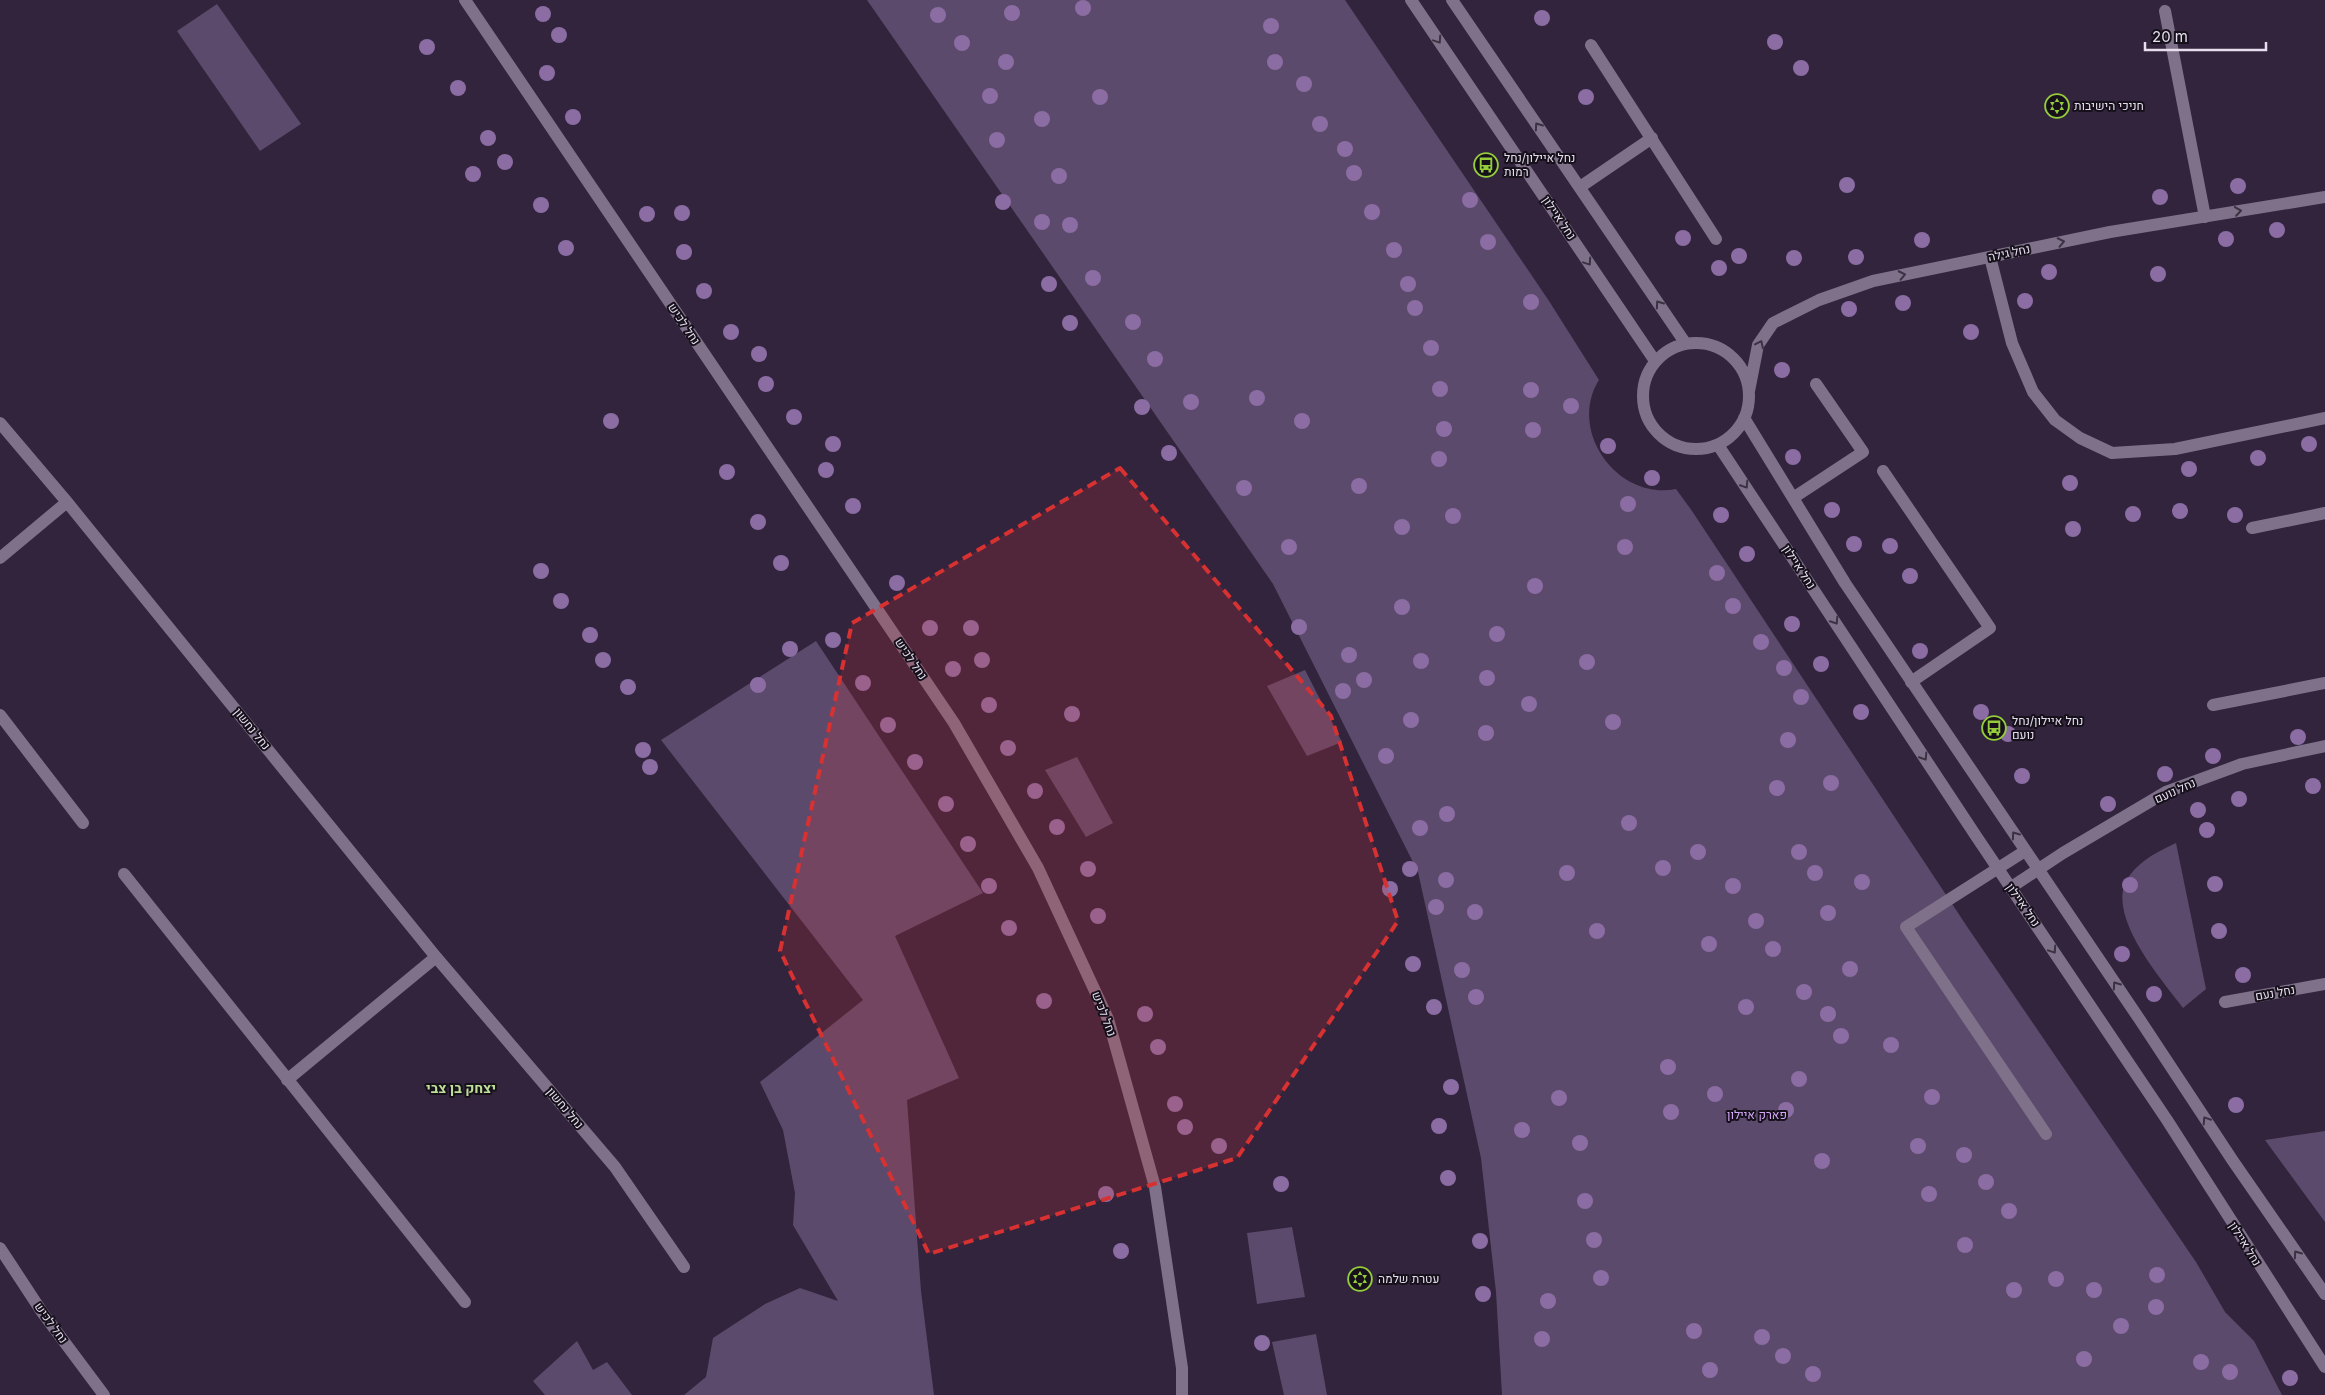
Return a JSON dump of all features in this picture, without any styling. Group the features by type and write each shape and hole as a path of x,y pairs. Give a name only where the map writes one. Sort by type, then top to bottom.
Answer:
{"street":[{"name":"נחל לכיש","path":"465,0 954,723 1038,868 1108,1020 1152,1178 1182,1368 1182,1395"},
{"name":"נחל איילון","path":"1411,0 1655,362"},
{"path":"1452,0 1686,344"},
{"path":"2165,11 2205,217"},
{"path":"1590,45 1716,238"},
{"path":"1580,187 1652,138"},
{"name":"נחל גילה","path":"1749,391 1758,345 1773,323 1818,300 1873,281 2110,232 2325,197"},
{"path":"1990,257 2012,343 2033,392 2055,420 2088,442 2112,453 2175,449 2325,418"},
{"path":"1697,343 1713,346 1727,354 1739,364 1746,378 1749,391 1749,403 1744,418 1726,441 1698,450 1685,449 1658,434 1650,422 1644,404 1644,387 1655,362 1668,351 1686,344 1697,343"},
{"path":"1793,498 1863,452 1816,384"},
{"path":"1744,418 1845,584 2233,1161 2325,1294"},
{"name":"נחל נחשון","path":"0,423 67,502 436,957 615,1168 684,1267"},
{"name":"נחל איילון","path":"1718,445 2010,888 2167,1120 2325,1367"},
{"path":"1882,471 1990,628 1911,682"},
{"path":"0,558 67,502"},
{"path":"2252,528 2325,513"},
{"path":"2213,705 2325,683"},
{"path":"0,715 83,823"},
{"name":"נחל נועם","path":"2038,870 2166,792 2242,764 2325,746"},
{"path":"2026,851 1906,927 2046,1134"},
{"path":"2010,888 2038,870"},
{"path":"124,874 286,1080 465,1302"},
{"path":"286,1080 436,957"},
{"name":"נחל נעם","path":"2225,1002 2325,984"},
{"name":"נחל לכיש","path":"0,1248 42,1312 104,1395"}],"highlighted area":[{"path":"1120,468 1331,716 1398,921 1237,1158 929,1254 780,951 852,623"}],"green space":[{"name":"פארק איילון","path":"867,0 1345,0 1549,301 1599,380 1591,400 1589,420 1594,440 1604,458 1618,473 1635,484 1655,490 1676,489 1692,511 1968,928 2196,1262 2225,1312 2254,1341 2282,1395 1502,1395 1496,1292 1481,1158 1418,872 1273,584"},
{"path":"217,4 301,124 260,151 177,31"},
{"path":"816,641 983,893 895,936 959,1078 907,1100 921,1291 934,1395 684,1395 706,1377 713,1338 765,1304 800,1288 838,1301 793,1225 795,1193 783,1130 760,1082 863,1000 661,740"},
{"path":"1305,670 1342,742 1307,756 1267,686"},
{"path":"1077,757 1113,823 1086,837 1045,770"},
{"path":"2176,843 2206,989 2183,1008 2149,963 2128,926 2123,907 2123,890 2130,875 2145,860"},
{"path":"2325,1131 2325,1222 2265,1140"},
{"path":"1292,1227 1305,1297 1257,1304 1247,1233"},
{"path":"1316,1334 1327,1395 1284,1395 1272,1342"},
{"path":"577,1341 593,1370 607,1362 632,1395 545,1395 533,1381"}],"place":[{"name":"חניכי הישיבות","path":"2057,106"},
{"name":"נחל איילון/נחל רמות","path":"1486,165"},
{"name":"נחל איילון/נחל נועם","path":"1994,728"},
{"name":"עטרת שלמה","path":"1360,1279"}],"district":[{"name":"יצחק בן צבי","path":"461,1088"}]}
